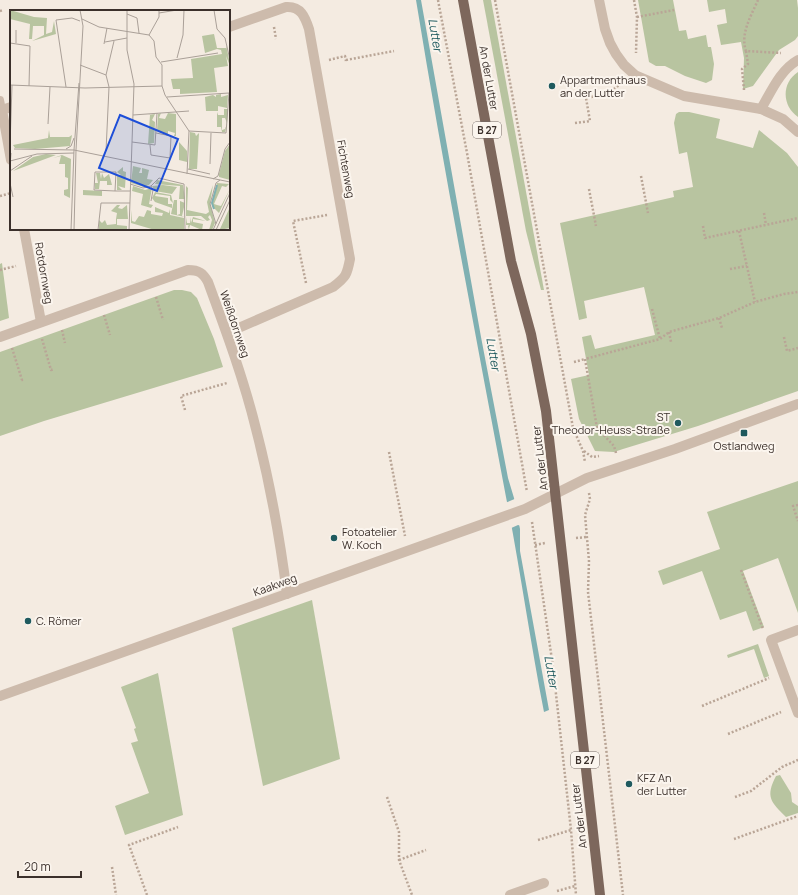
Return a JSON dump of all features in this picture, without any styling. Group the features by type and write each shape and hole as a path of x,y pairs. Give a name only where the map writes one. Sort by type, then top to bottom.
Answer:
{"main road":[{"name":"An der Lutter","path":"463,0 511,260 531,334 546,411 600,895"}],"street":[{"path":"599,0 605,30 610,43 624,65 635,75 684,96 761,109 783,119 798,132"},
{"name":"Fichtenweg","path":"227,333 333,287 344,279 348,270 350,259 309,29 302,12 296,8 286,7 230,27"},
{"path":"761,109 776,83 794,62"},
{"path":"6,109 10,150"},
{"name":"Rotdornweg","path":"24,230 41,322"},
{"name":"Weißdornweg","path":"4,336 188,270 197,270 204,275 227,333 256,428 272,500 287,594"},
{"name":"Kaakweg","path":"0,696 500,518 527,508 587,478 719,433 798,404"},
{"path":"797,710 771,640 798,630"},
{"path":"510,895 544,883"}],"lane":[{"path":"0,100 6,109"}],"path":[{"path":"438,0 467,153 553,667 571,830 576,895"},
{"path":"634,0 637,17 635,75"},
{"path":"745,106 742,69 748,64 743,44 746,29 758,0"},
{"path":"637,17 674,10"},
{"path":"346,60 394,51"},
{"path":"746,52 781,53 794,62"},
{"path":"575,123 590,121 586,98 607,94"},
{"path":"641,176 648,213"},
{"path":"589,189 596,226"},
{"path":"0,196 10,193"},
{"path":"309,298 293,221 342,212"},
{"path":"764,213 766,225"},
{"path":"703,226 705,238 798,218"},
{"path":"739,231 755,302"},
{"path":"730,270 747,266"},
{"path":"152,283 163,320"},
{"path":"574,362 660,339 669,332 719,318 755,302 784,294 798,292"},
{"path":"100,301 110,335"},
{"path":"652,309 660,339"},
{"path":"719,318 722,328"},
{"path":"41,322 42,341 51,370 54,369"},
{"path":"669,332 671,342"},
{"path":"4,336 22,380 20,380"},
{"path":"784,337 787,351 798,348"},
{"path":"616,351 617,356"},
{"path":"585,359 597,428 614,446 617,455 611,456"},
{"path":"185,410 181,396 241,380"},
{"path":"583,451 592,457 605,456"},
{"path":"389,452 406,539"},
{"path":"798,505 794,506 798,521"},
{"path":"741,570 763,630"},
{"path":"702,706 783,673"},
{"path":"728,734 797,710"},
{"path":"734,797 752,791 782,767 798,760"},
{"path":"387,797 399,832 399,860 412,895"},
{"path":"734,839 798,816"},
{"path":"147,895 129,845 178,828"},
{"path":"538,840 571,830"},
{"path":"399,860 426,850"},
{"path":"112,867 116,895"}],"green space":[{"path":"483,0 491,0 544,290 541,290 526,231"},
{"path":"638,0 673,0 679,31 686,30 688,39 706,35 708,47 711,47 714,64 712,80 706,83 685,76 665,66 656,66 649,62"},
{"path":"707,0 797,0 798,36 795,40 779,50 753,86 743,89 744,58 741,42 721,45 717,25 727,23 725,9 709,12"},
{"path":"798,72 798,117 786,101 786,88 792,77"},
{"path":"679,112 689,112 720,119 716,138 753,148 759,130 787,153 798,167 798,391 698,426 614,452 595,451 579,419 571,379 589,375 582,337 591,335 595,349 655,335 644,287 584,301 587,318 579,320 560,223 674,197 673,191 693,187 687,152 679,154 674,123 676,114"},
{"path":"2,263 9,318 0,321 0,264"},
{"path":"174,290 191,292 197,298 214,339 223,367 44,421 0,436 0,352"},
{"path":"798,481 798,613 778,558 743,571 764,627 753,631 746,611 720,620 702,571 663,585 658,571 720,549 707,512"},
{"path":"312,600 340,759 263,786 232,628"},
{"path":"758,644 769,676 764,678 754,649 728,658 727,655"},
{"path":"158,673 183,815 125,835 115,806 149,793 131,743 138,741 134,729 136,728 121,687"},
{"path":"780,775 791,793 792,802 798,806 798,813 786,817 773,803 770,794 776,776"}],"water":[{"path":"416,0 421,0 481,337 508,478 514,498 520,529 520,551 549,710 544,712 511,524 448,187"}],"pier":[{"path":"517,498 522,526 518,525 509,529 505,503"}],"place":[{"name":"Appartmenthaus an der Lutter","path":"552,86"},
{"name":"ST Theodor-Heuss-Straße","path":"678,423"},
{"name":"Ostlandweg","path":"744,433"},
{"name":"Fotoatelier W. Koch","path":"334,538"},
{"name":"C. Römer","path":"28,621"},
{"name":"KFZ An der Lutter","path":"629,784"}],"water label":[{"name":"Lutter","path":"435,35"},
{"name":"Lutter","path":"493,354"},
{"name":"Lutter","path":"551,672"}]}
